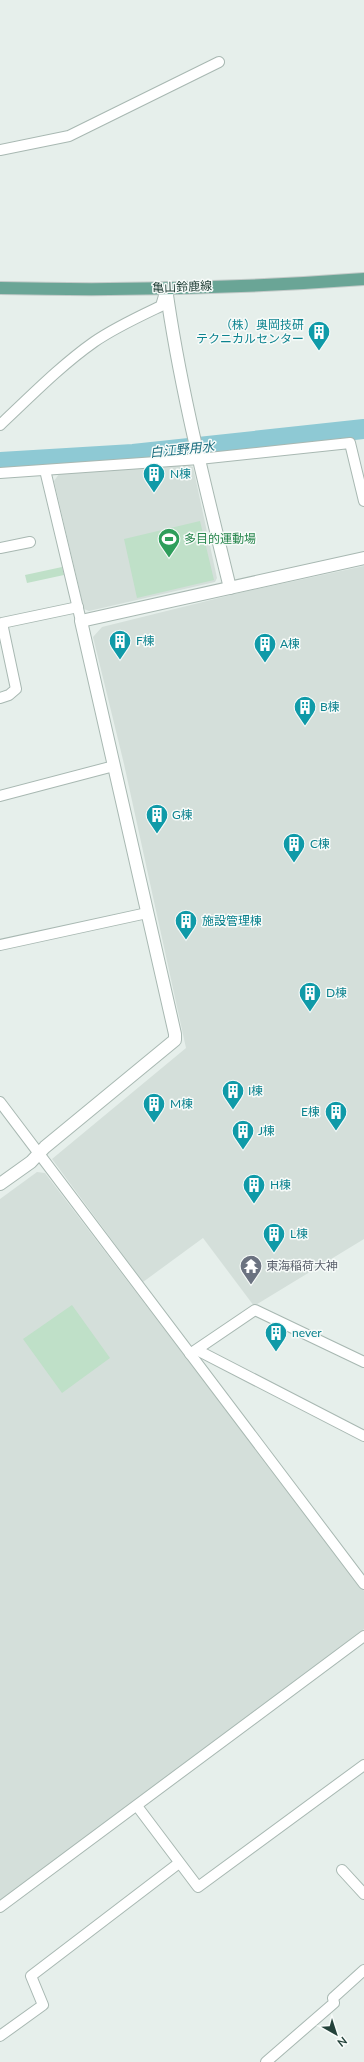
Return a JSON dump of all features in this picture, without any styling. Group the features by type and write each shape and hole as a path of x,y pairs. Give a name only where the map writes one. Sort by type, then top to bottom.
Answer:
{"main road":[{"name":"亀山鈴鹿線","path":"0,288 83,290 166,288 364,279"}],"street":[{"path":"0,150 69,136 219,62"},
{"path":"0,425 65,365 93,342 161,306 166,288"},
{"path":"166,288 199,456 230,588"},
{"path":"0,473 350,443 364,502"},
{"path":"0,1184 39,1154 44,1147 175,1040 175,1034 78,607 45,470"},
{"path":"0,548 30,542"},
{"path":"81,621 364,558"},
{"path":"0,698 9,695 16,689 1,626 78,607"},
{"path":"0,796 114,766"},
{"path":"0,945 147,913"},
{"path":"0,1102 194,1352 363,1581"},
{"path":"194,1352 255,1310 364,1362"},
{"path":"194,1352 364,1436"},
{"path":"0,1907 364,1636"},
{"path":"137,1806 198,1887 364,1765"},
{"path":"0,2036 43,2005 31,1976 179,1863"},
{"path":"342,1870 364,1894"},
{"path":"266,2062 334,2004 333,1998 364,1970"}],"shaded area":[{"path":"188,465 193,467 217,578 215,582 89,611 84,609 54,481 59,474"},
{"path":"364,566 364,1239 254,1306 203,1238 143,1282 52,1159 186,1048 124,764 93,637 102,627 239,593"},
{"path":"37,1172 45,1173 364,1591 364,1629 0,1901 0,1199"}],"green space":[{"name":"多目的運動場","path":"200,521 214,580 137,598 124,539"},
{"path":"62,567 64,575 27,583 25,575"},
{"path":"72,1305 110,1358 62,1393 23,1339"}],"waterway":[{"name":"白江野用水","path":"0,462 133,454 364,429"}],"place":[{"name":"（株）奥岡技研 テクニカルセンター","path":"319,352"},
{"name":"N棟","path":"154,494"},
{"name":"多目的運動場","path":"169,558"},
{"name":"F棟","path":"120,660"},
{"name":"A棟","path":"265,664"},
{"name":"B棟","path":"305,726"},
{"name":"G棟","path":"157,834"},
{"name":"C棟","path":"294,864"},
{"name":"施設管理棟","path":"186,940"},
{"name":"D棟","path":"310,1012"},
{"name":"I棟","path":"233,1110"},
{"name":"M棟","path":"154,1124"},
{"name":"E棟","path":"336,1132"},
{"name":"J棟","path":"243,1150"},
{"name":"H棟","path":"254,1204"},
{"name":"L棟","path":"274,1254"},
{"name":"東海稲荷大神","path":"251,1286"},
{"name":"never","path":"276,1352"}]}
